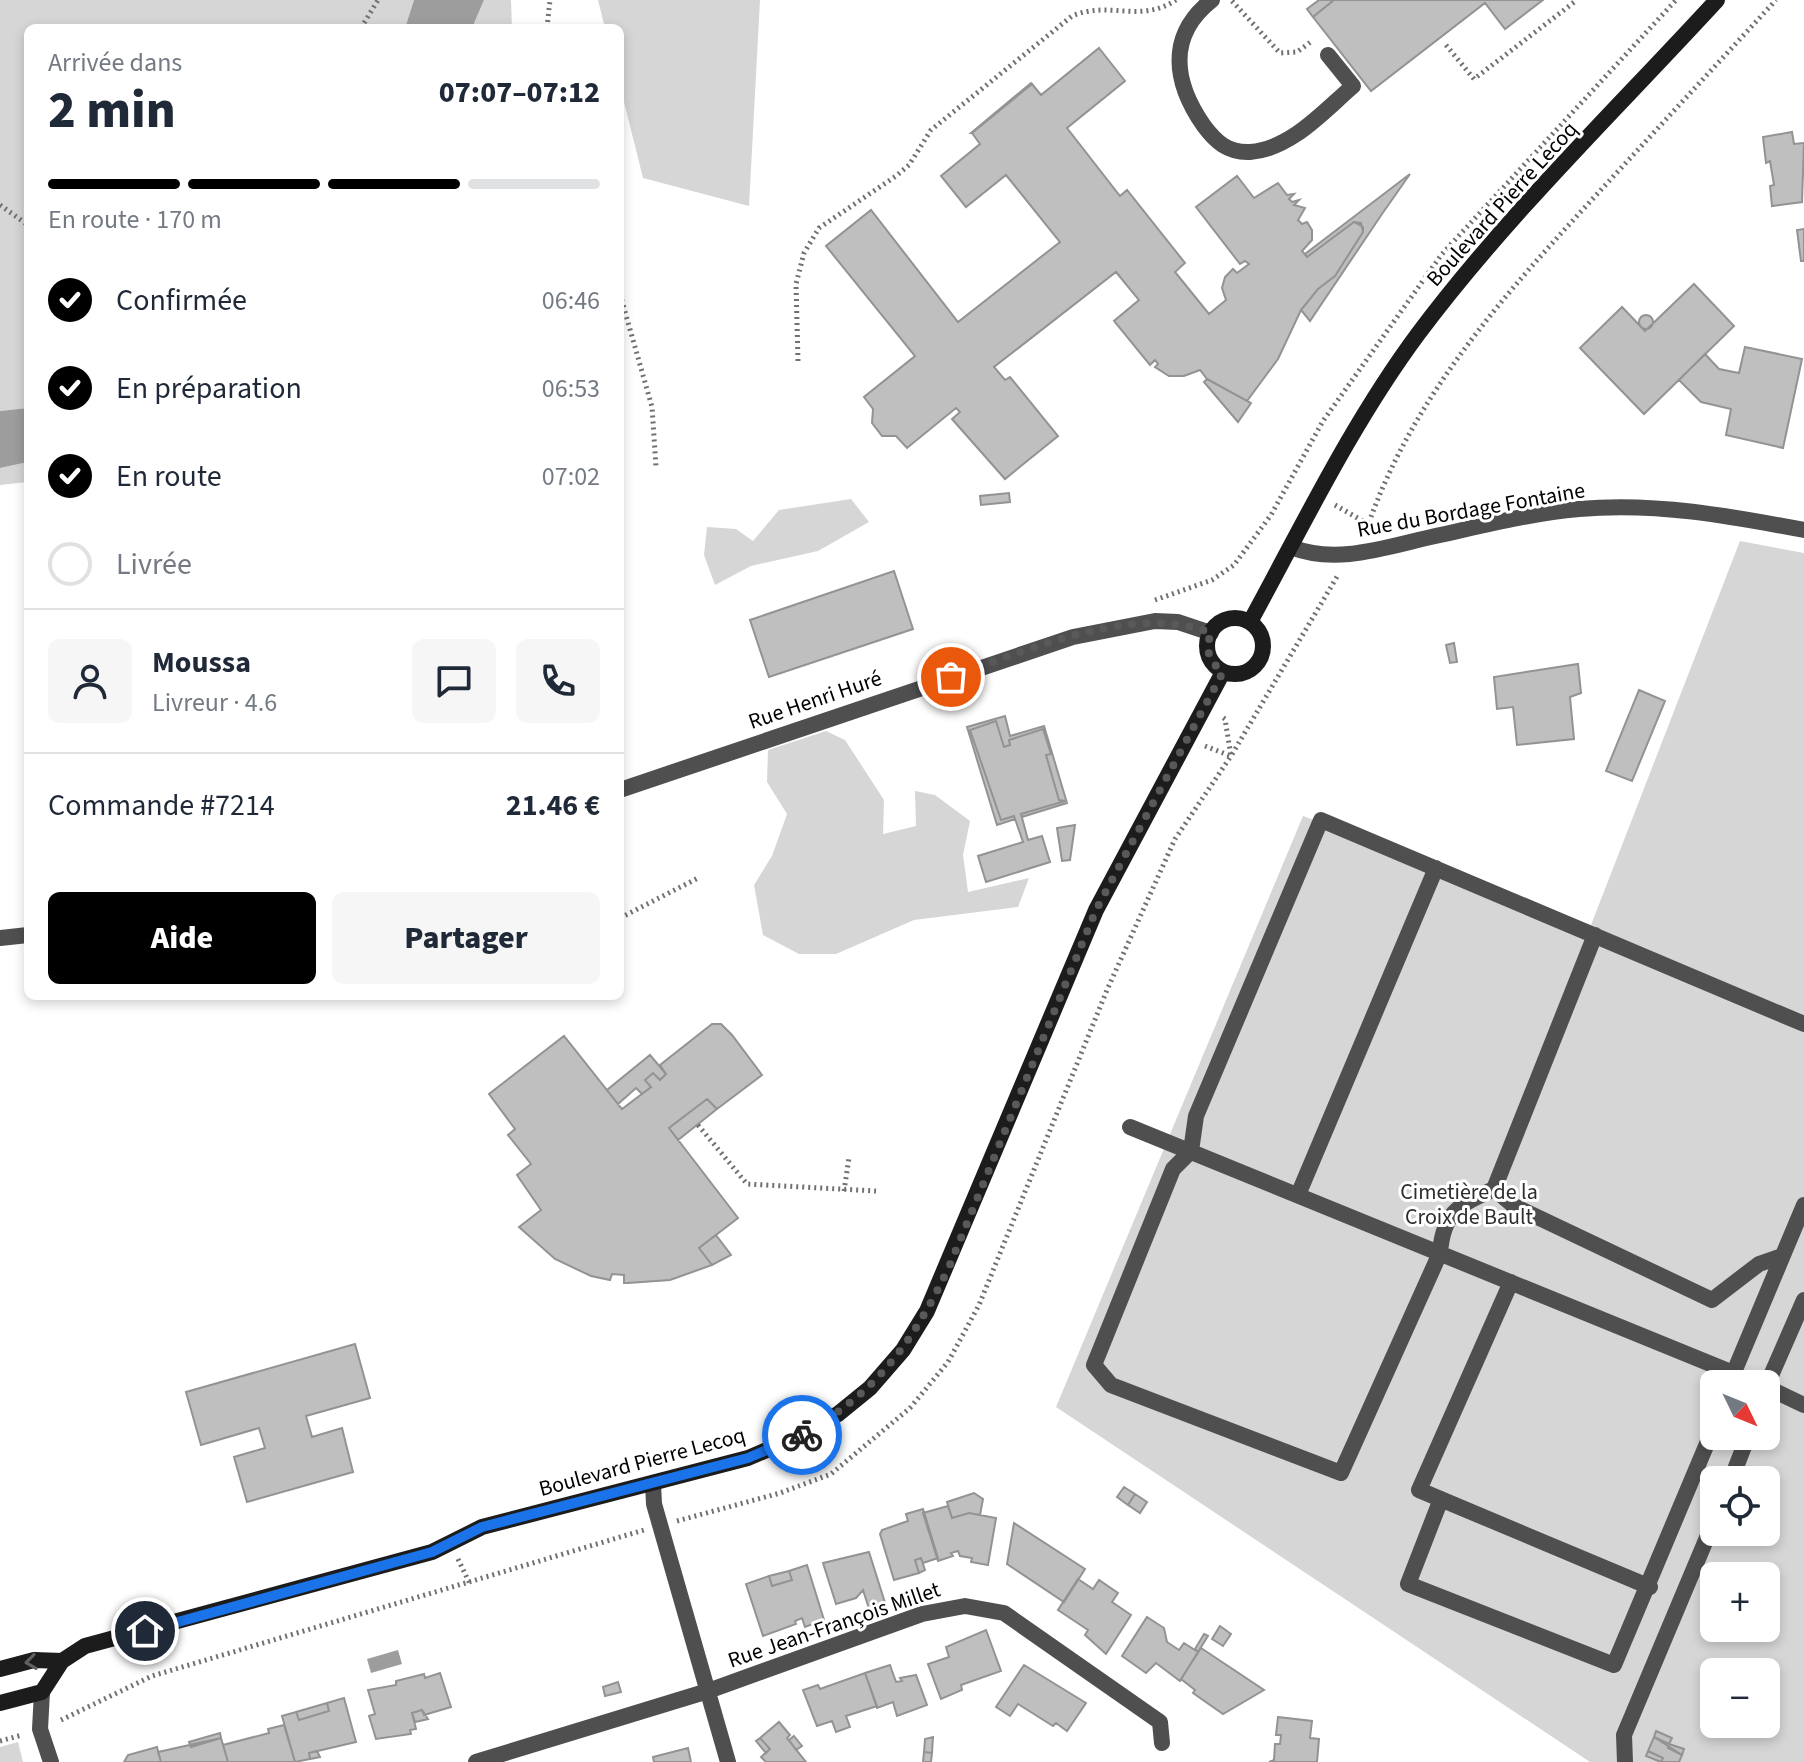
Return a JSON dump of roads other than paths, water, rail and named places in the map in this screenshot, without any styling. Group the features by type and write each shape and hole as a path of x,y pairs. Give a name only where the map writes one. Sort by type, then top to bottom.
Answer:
{"street":[{"path":"1212,0 1185,36 1178,66 1184,96 1214,139 1227,149 1251,152 1288,138 1313,122 1353,86 1328,55"},
{"name":"Boulevard Pierre Lecoq","path":"1250,622 1354,429 1417,336 1485,249 1717,0"},
{"name":"Rue du Bordage Fontaine","path":"1291,547 1312,555 1352,554 1578,509 1642,508 1717,513 1804,530"},
{"path":"1224,620 1250,622 1262,636 1262,655 1250,670 1232,674 1223,672 1215,666 1207,650 1211,633 1224,620"},
{"name":"Rue Henri Huré","path":"624,789 1073,637 1155,621 1178,622 1211,633"},
{"name":"Boulevard Pierre Lecoq","path":"42,1692 62,1661 85,1646 432,1552 482,1527 748,1458 799,1436 838,1414 870,1388 903,1350 949,1267 1096,910 1223,672"},
{"path":"1595,935 1494,1189 1457,1206 1442,1231 1440,1253 1341,1473 1111,1385 1094,1365 1173,1169 1191,1151 1196,1116 1321,820 1595,935 1804,1024"},
{"path":"1298,1195 1436,868"},
{"path":"0,938 24,935"},
{"path":"1130,1127 1511,1282 1713,1370"},
{"path":"1494,1189 1514,1206 1712,1300 1759,1264 1782,1256"},
{"path":"1734,1370 1804,1205"},
{"path":"1511,1282 1419,1490 1650,1587"},
{"path":"1774,1370 1804,1300"},
{"path":"1780,1394 1804,1405"},
{"path":"1441,1499 1408,1584 1614,1665 1650,1587 1706,1450"},
{"path":"653,1483 654,1504 728,1762"},
{"path":"1625,1762 1624,1735 1703,1546"},
{"name":"Rue Jean-François Millet","path":"476,1762 708,1691 922,1614 965,1606 1004,1613 1121,1694 1160,1722 1162,1743"},
{"name":"Boulevard Pierre Lecoq","path":"0,1669 34,1660 62,1661"},
{"path":"0,1703 42,1692 40,1729 51,1762"}],"park label":[{"name":"Cimetière de la Croix de Bault","path":"1469,1204"}]}
